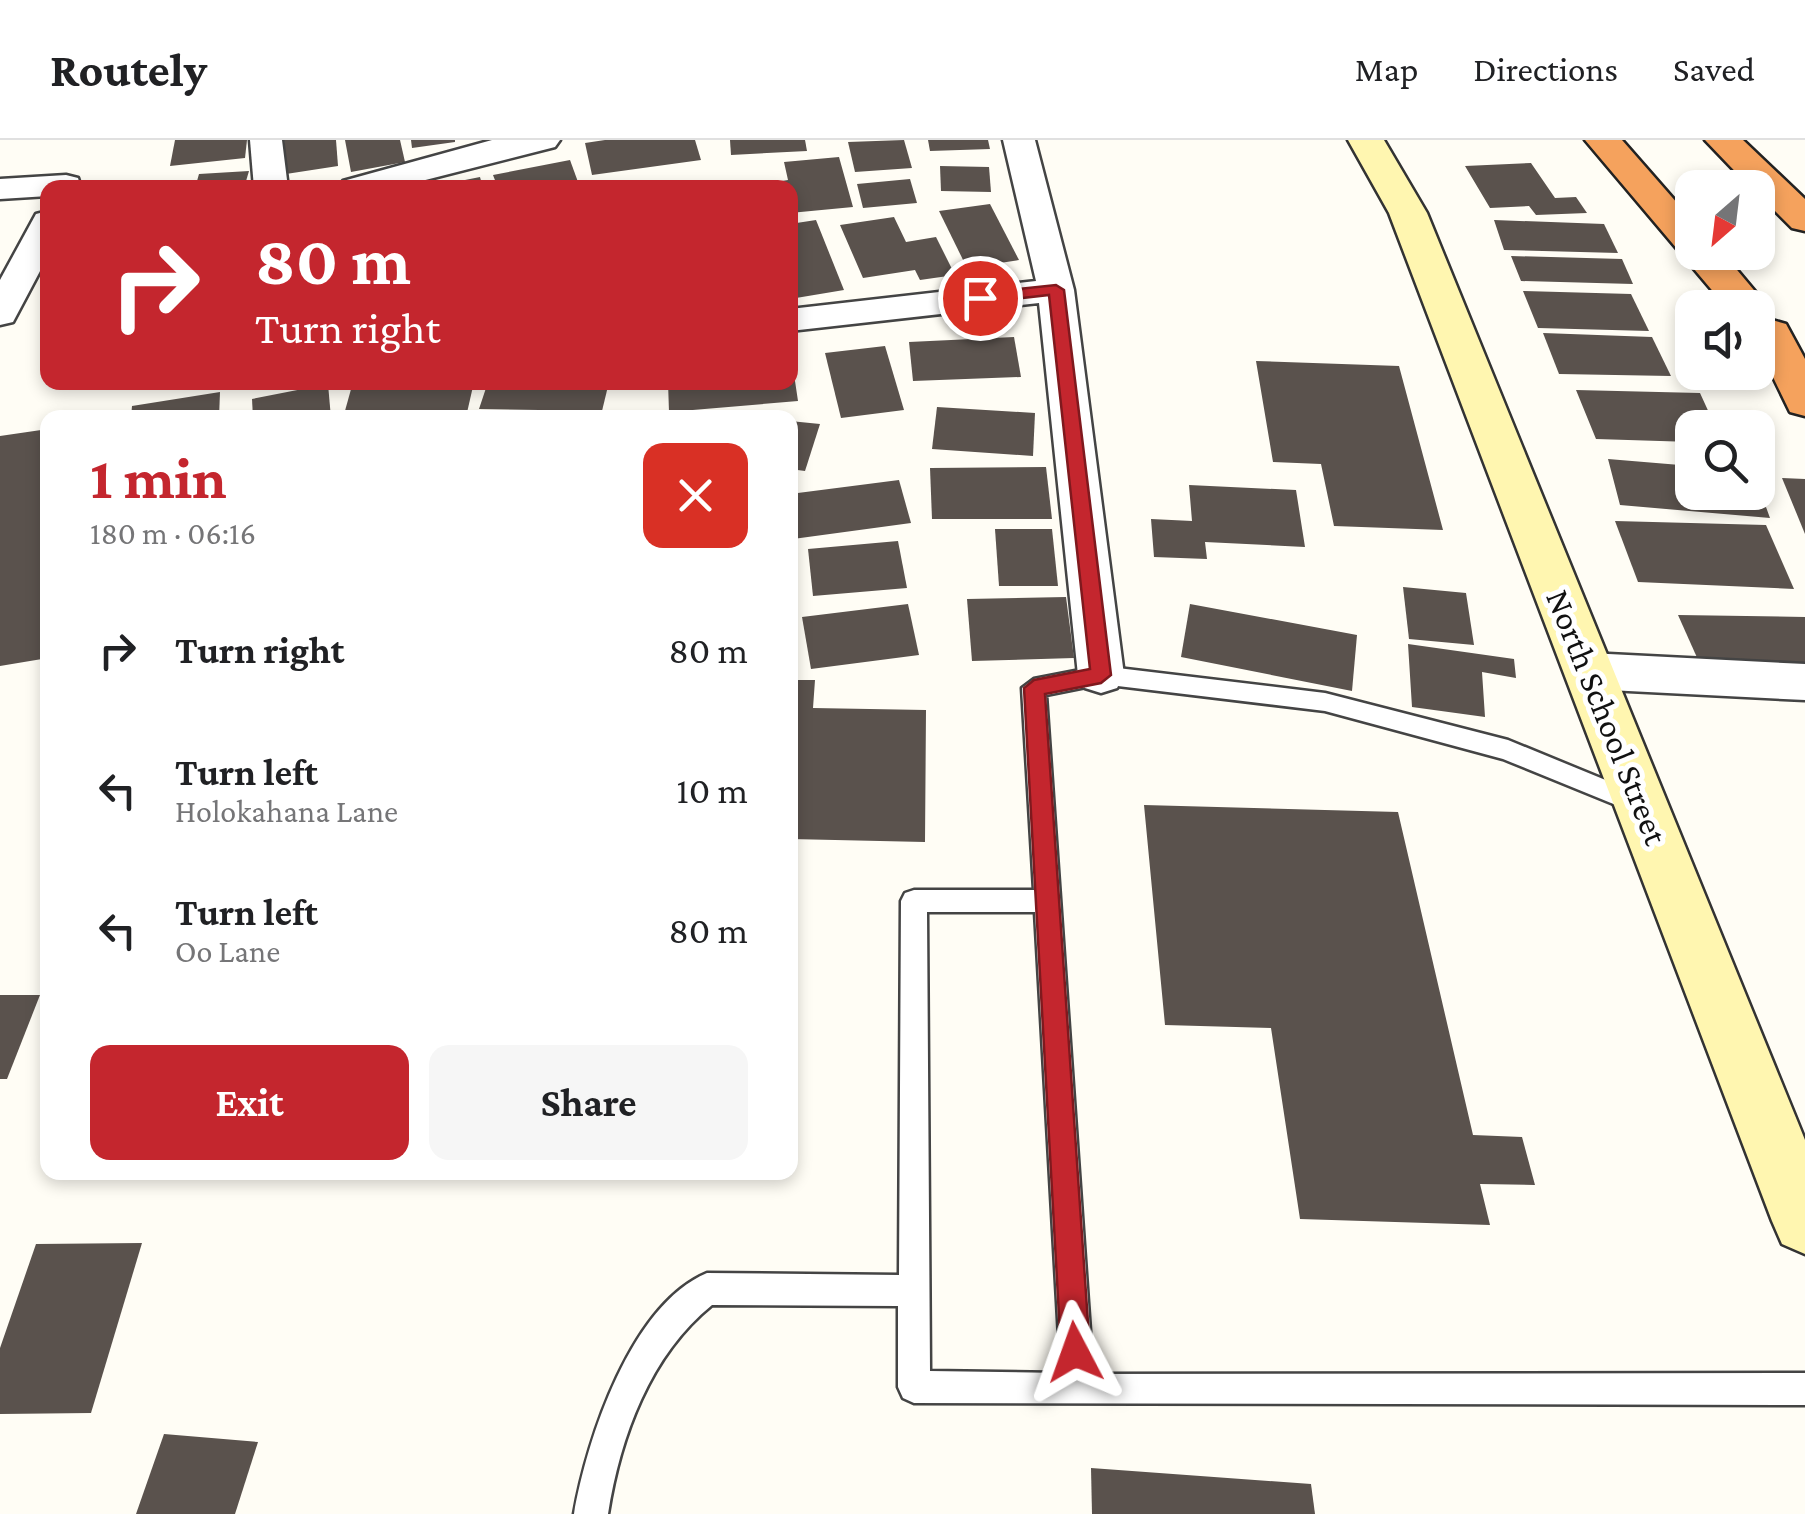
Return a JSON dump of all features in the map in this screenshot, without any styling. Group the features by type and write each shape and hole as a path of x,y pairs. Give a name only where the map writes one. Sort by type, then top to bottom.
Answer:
{"highway":[{"path":"1604,140 1675,223"},
{"path":"1724,140 1805,220"},
{"path":"1716,270 1734,290"},
{"path":"1775,332 1805,358"},
{"path":"1775,347 1805,402"}],"main road":[{"name":"North School Street","path":"1366,140 1408,213 1805,1221"},
{"name":"North School Street","path":"1393,140 1408,213"}],"street":[{"path":"266,140 269,180"},
{"path":"380,180 493,144 544,140"},
{"path":"1019,140 1056,290 1101,675"},
{"path":"0,189 40,187"},
{"path":"0,314 40,236"},
{"path":"798,319 1056,290"},
{"path":"1589,671 1805,682"}],"lane":[{"path":"1078,1390 1034,688 1101,675 1325,702 1508,750 1643,806"},
{"path":"1047,900 914,901 914,1386 1078,1390 1805,1389"},
{"path":"591,1514 594,1488 636,1375 669,1322 707,1289 914,1291"}],"building":[{"path":"175,140 247,140 245,158 170,166"},
{"path":"284,140 336,140 338,166 286,174"},
{"path":"345,140 400,140 405,162 351,172"},
{"path":"411,140 455,140 455,142 412,148"},
{"path":"695,140 701,160 592,175 585,143"},
{"path":"730,140 805,140 807,151 731,155"},
{"path":"904,140 912,168 855,172 848,142"},
{"path":"928,140 988,140 990,149 930,151"},
{"path":"839,157 853,207 798,212 798,180 788,180 784,162"},
{"path":"570,160 577,180 495,180 493,175"},
{"path":"1531,163 1555,198 1576,197 1587,213 1536,215 1529,206 1490,208 1465,166"},
{"path":"940,166 989,167 991,192 941,191"},
{"path":"249,171 246,180 197,180 199,174"},
{"path":"910,179 917,203 863,208 857,184"},
{"path":"990,204 1019,260 967,268 939,211"},
{"path":"894,217 906,242 936,237 955,275 920,280 915,270 863,278 840,225"},
{"path":"816,220 844,290 798,298 798,223"},
{"path":"1494,220 1604,224 1618,253 1504,250"},
{"path":"1511,256 1622,259 1633,284 1521,281"},
{"path":"1523,291 1631,294 1649,331 1538,328"},
{"path":"1543,333 1652,337 1671,376 1559,374"},
{"path":"1014,337 1021,377 913,381 909,342"},
{"path":"885,346 904,410 841,418 825,353"},
{"path":"1256,361 1399,366 1443,530 1334,526 1321,464 1273,462"},
{"path":"298,390 329,390 330,410 253,410 252,399"},
{"path":"351,390 472,390 468,410 345,410"},
{"path":"485,390 607,390 602,410 479,409"},
{"path":"668,390 796,390 798,401 692,410 669,410"},
{"path":"1576,390 1700,393 1708,410 1675,410 1675,441 1596,439"},
{"path":"220,392 219,410 132,410 132,406"},
{"path":"937,407 1035,413 1033,456 932,449"},
{"path":"798,422 820,424 805,471 798,470"},
{"path":"40,430 40,659 0,666 0,436"},
{"path":"1608,459 1675,465 1675,510 1620,505"},
{"path":"1046,467 1052,519 932,519 930,468"},
{"path":"1782,478 1805,479 1805,534"},
{"path":"899,480 911,523 798,538 798,493"},
{"path":"1189,485 1296,490 1305,547 1205,542 1207,559 1154,557 1151,519 1192,521"},
{"path":"1678,510 1767,510 1770,518"},
{"path":"1615,521 1766,525 1794,589 1638,582"},
{"path":"995,529 1052,529 1058,586 999,586"},
{"path":"898,541 907,588 813,596 808,549"},
{"path":"1403,587 1466,593 1474,645 1409,639"},
{"path":"1066,597 1074,658 972,661 967,599"},
{"path":"908,604 919,655 811,669 802,617"},
{"path":"1190,604 1357,635 1352,691 1181,657"},
{"path":"1678,615 1805,617 1805,673 1703,671"},
{"path":"1408,644 1514,659 1516,678 1482,672 1485,717 1412,707"},
{"path":"798,680 815,680 813,708 926,710 925,842 798,839"},
{"path":"1144,805 1398,812 1473,1135 1522,1137 1535,1185 1480,1184 1490,1225 1300,1219 1271,1028 1165,1025"},
{"path":"0,995 40,995 7,1079 0,1079"},
{"path":"142,1243 91,1413 0,1414 0,1348 36,1244"},
{"path":"164,1434 258,1442 235,1514 136,1514"},
{"path":"1091,1468 1311,1484 1315,1514 1092,1514"}],"route":[{"path":"980,298 1056,290 1101,675 1034,688 1075,1352"}]}
